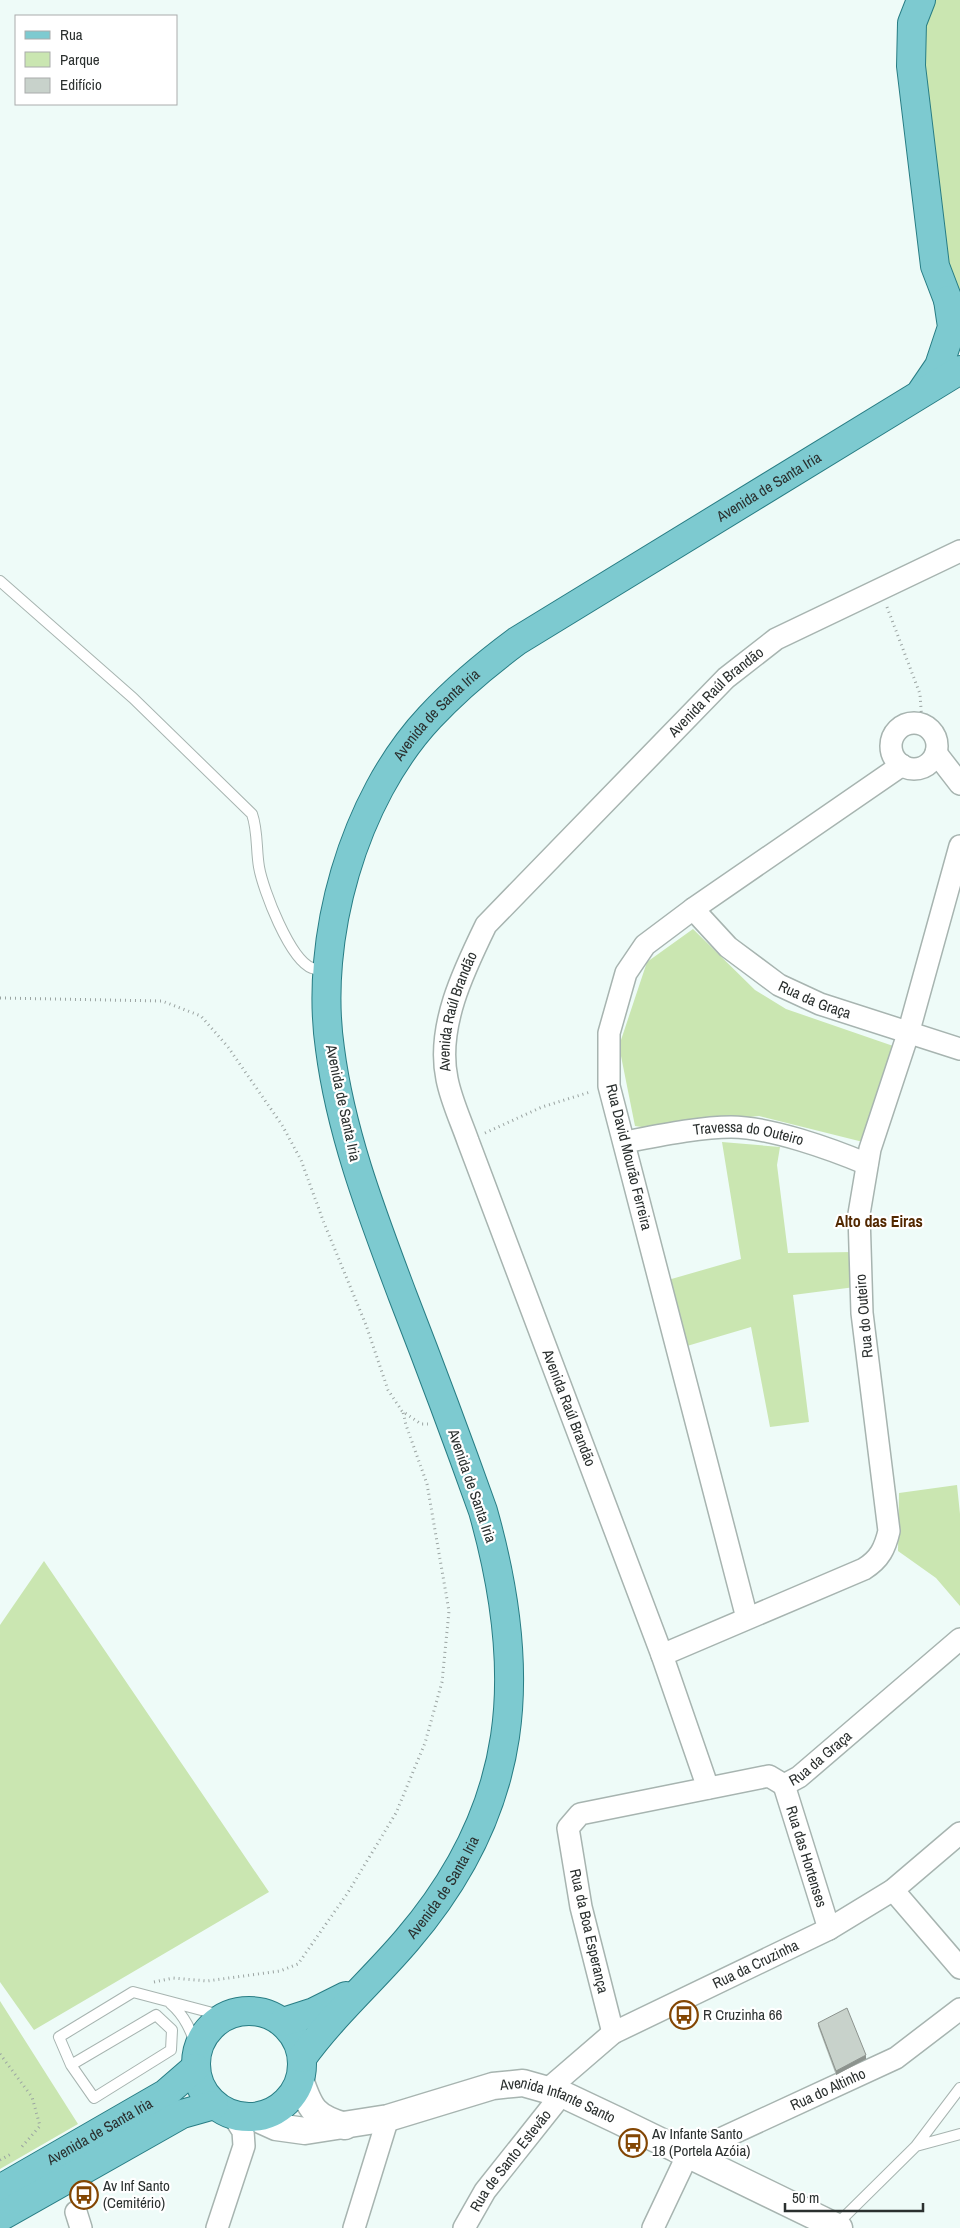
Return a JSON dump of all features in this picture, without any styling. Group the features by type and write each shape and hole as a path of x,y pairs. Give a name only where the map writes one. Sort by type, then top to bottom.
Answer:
{"main road":[{"name":"Avenida de Santa Iria","path":"918,396 939,366 952,327 954,306 935,266 911,66 912,23 919,1"},
{"name":"Avenida de Santa Iria","path":"301,2069 323,2030 407,1940 443,1893 473,1840 494,1786 507,1731 511,1671 507,1619 496,1559 483,1511 365,1194 348,1135 330,1049 327,1004 330,941 338,899 349,860 365,818 393,764 429,718 460,687 517,641 960,370"},
{"name":"Avenida de Santa Iria","path":"283,2022 314,2012 342,1998 374,1976"},
{"path":"244,2010 264,2012 283,2022 296,2038 301,2069 290,2098 274,2111 233,2112 201,2088 196,2058 208,2030 224,2016 244,2010"},
{"name":"Avenida de Santa Iria","path":"0,2189 165,2094 196,2058"},
{"name":"Avenida de Santa Iria","path":"0,2217 182,2114 233,2112"}],"street":[{"name":"Avenida Raúl Brandão","path":"708,1788 662,1655 468,1141 447,1078 446,1028 465,968 486,925 726,678 776,639 960,551"},
{"path":"936,753 925,766 918,769 902,765 892,754 891,746 894,733 907,723 922,724 929,727 936,738 936,753 960,784"},
{"name":"Rua David Mourão Ferreira","path":"747,1618 610,1086 609,1033 626,973 645,945 693,908 902,765"},
{"name":"Rua do Outeiro","path":"662,1655 864,1569 876,1562 886,1545 889,1531 862,1313 859,1214 867,1164 908,1034 960,846"},
{"name":"Rua da Graça","path":"693,908 728,946 779,986 820,1004 908,1034 960,1049"},
{"name":"Travessa do Outeiro","path":"625,1142 732,1126 781,1134 842,1153 867,1164"},
{"name":"Rua da Graça","path":"568,1828 580,1814 708,1788 769,1776 784,1785 798,1777 960,1639"},
{"name":"Rua das Hortenses","path":"784,1785 829,1928"},
{"name":"Rua da Boa Esperança","path":"568,1828 581,1907 613,2033"},
{"name":"Rua da Cruzinha","path":"555,2092 613,2033 829,1928 893,1890 960,1833"},
{"path":"893,1890 960,1968"},
{"name":"Rua do Altinho","path":"688,2154 896,2058 960,2010"},
{"path":"301,2069 308,2104 325,2120 345,2126"},
{"name":"Avenida Infante Santo","path":"233,2112 276,2127 305,2131 388,2118 494,2086 522,2083 555,2092 688,2154 837,2227"},
{"name":"Rua de Santo Estevão","path":"464,2228 485,2191 555,2092"},
{"path":"217,2228 244,2146 243,2132 233,2112"},
{"path":"354,2228 388,2118"},
{"path":"653,2228 688,2154"}],"lane":[{"path":"0,582 133,698 252,814 256,824 260,869 280,928 298,955 311,968 328,971"},
{"path":"71,2065 156,2015 172,2030 171,2050 94,2098 71,2065 59,2037 133,1992 165,1999 202,2012 224,2016"},
{"path":"165,1999 180,2011 190,2029 196,2058"},
{"path":"837,2227 916,2146 960,2088"},
{"path":"916,2146 960,2134"}],"path":[{"path":"880,590 920,694 922,724"},
{"path":"0,998 162,1001 201,1016 228,1047 282,1125 301,1160 324,1223 366,1324 388,1390 403,1412 427,1484 449,1611 442,1682 425,1743 405,1793 372,1856 298,1964 280,1972 208,1981 173,1978 148,1983 137,1993"},
{"path":"468,1141 542,1107 610,1086"},
{"path":"403,1412 421,1424 451,1424"},
{"path":"0,2054 32,2097 40,2126 23,2148 0,2160"}],"green space":[{"path":"936,0 960,0 960,294 941,249 920,64 922,26"},
{"path":"693,929 755,990 786,1009 899,1048 863,1142 759,1116 648,1128 635,1126 619,1046 647,962"},
{"path":"722,1142 780,1147 777,1165 788,1253 854,1252 855,1287 793,1295 809,1422 770,1427 751,1327 687,1346 668,1280 741,1259"},
{"path":"957,1485 960,1514 960,1606 936,1578 898,1551 899,1493"},
{"path":"44,1561 269,1892 34,2030 0,1982 0,1625"},
{"path":"0,2001 78,2124 0,2169"}],"building":[{"path":"847,2008 866,2055 836,2071 818,2023"}],"place":[{"name":"R Cruzinha 66","path":"684,2015"},
{"name":"Av Infante Santo 18 (Portela Azóia)","path":"633,2143"},
{"name":"Av Inf Santo (Cemitério)","path":"84,2195"}],"district":[{"name":"Alto das Eiras","path":"879,1221"}]}
